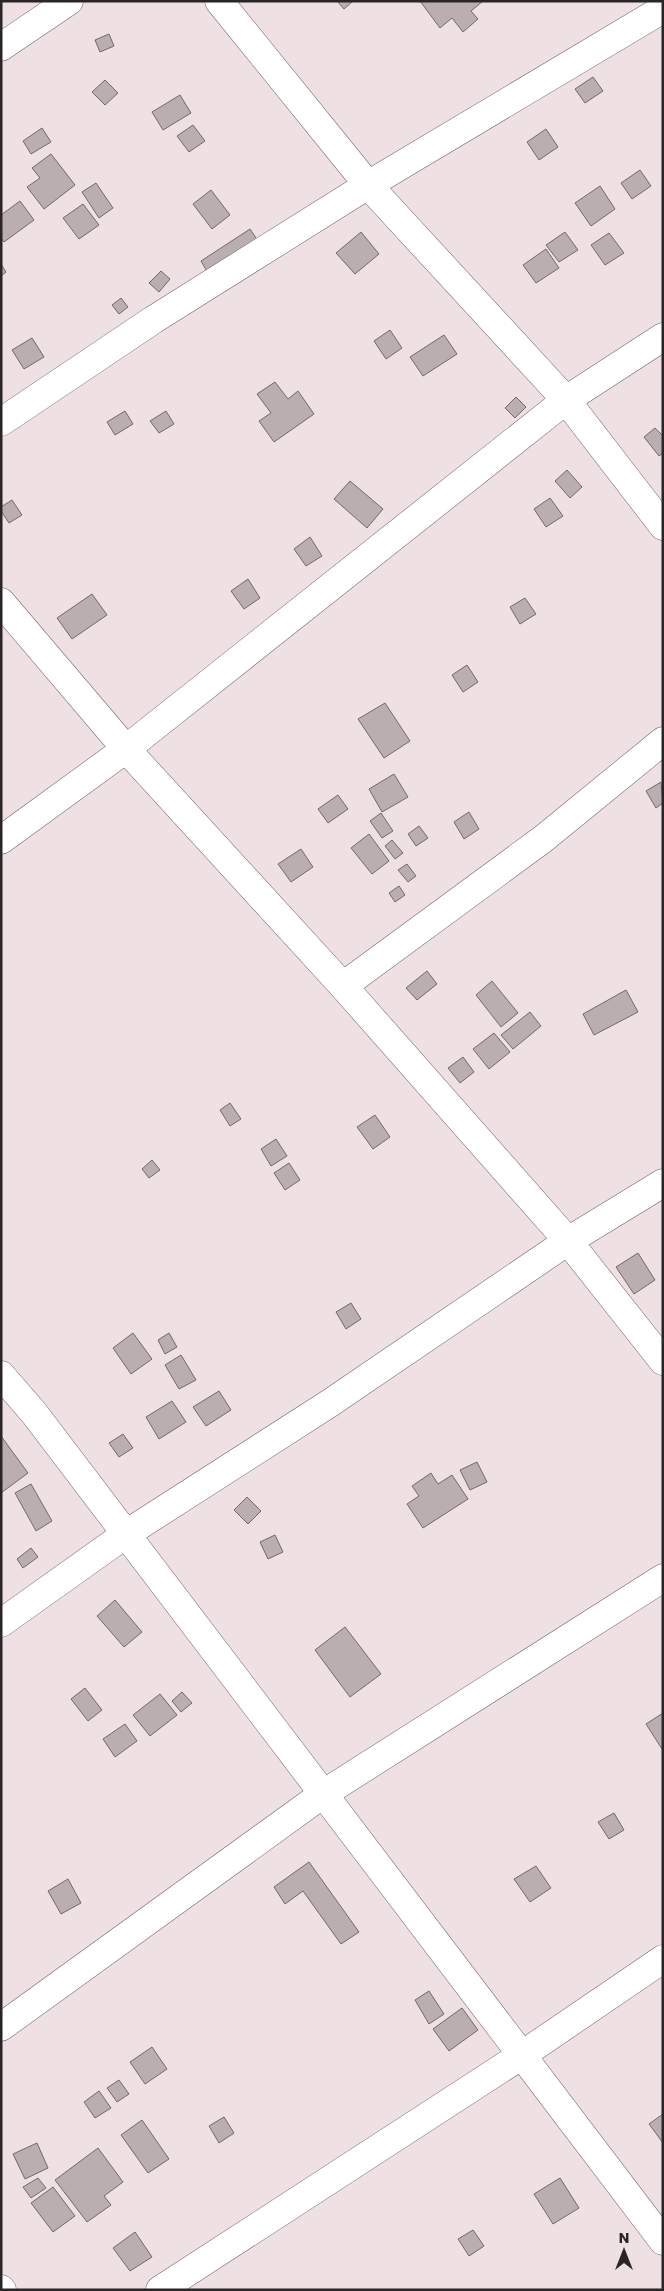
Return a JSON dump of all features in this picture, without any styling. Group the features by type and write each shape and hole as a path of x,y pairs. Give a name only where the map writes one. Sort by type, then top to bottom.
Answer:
{"street":[{"path":"1,47 69,1"},
{"path":"220,1 368,185 566,400 663,526"},
{"path":"1,422 153,320 368,185 663,9"},
{"path":"1,840 126,749 566,400 663,337"},
{"path":"1,602 126,749 343,986 568,1241 663,1361"},
{"path":"343,986 543,839 663,741"},
{"path":"1,1623 126,1534 330,1404 568,1241 663,1183"},
{"path":"1,1375 34,1413 663,2241"},
{"path":"1,2027 323,1794 663,1578"},
{"path":"160,2290 522,2055 663,1959"}],"building":[{"path":"337,1 353,1 344,9"},
{"path":"420,1 483,1 471,11 478,19 463,32 452,18 440,28"},
{"path":"109,34 114,46 100,52 95,40"},
{"path":"593,77 603,91 585,103 575,89"},
{"path":"105,80 118,93 105,105 92,92"},
{"path":"180,95 191,113 163,130 152,112"},
{"path":"193,125 205,141 189,152 177,136"},
{"path":"42,128 51,142 31,154 23,141"},
{"path":"546,129 558,147 539,160 527,142"},
{"path":"51,154 75,185 44,209 27,187 40,178 32,168"},
{"path":"640,170 651,186 632,199 621,183"},
{"path":"96,183 113,208 99,218 82,192"},
{"path":"600,186 615,209 591,226 575,203"},
{"path":"211,190 230,215 212,229 193,204"},
{"path":"20,201 34,220 4,242 1,238 1,215"},
{"path":"83,204 99,225 79,239 63,218"},
{"path":"250,229 258,241 208,273 201,261"},
{"path":"361,232 379,254 355,274 336,253"},
{"path":"565,232 578,250 559,262 546,245"},
{"path":"609,233 624,253 605,265 591,245"},
{"path":"546,249 559,268 536,283 523,265"},
{"path":"1,264 6,272 1,276"},
{"path":"161,271 170,279 159,292 149,283"},
{"path":"121,298 128,307 119,314 112,305"},
{"path":"390,330 402,348 386,359 374,341"},
{"path":"444,335 457,354 423,376 410,357"},
{"path":"32,338 44,357 24,369 12,350"},
{"path":"275,382 288,399 298,391 314,414 274,442 259,421 271,413 257,394"},
{"path":"516,397 526,407 515,418 505,408"},
{"path":"125,411 133,424 115,435 107,422"},
{"path":"166,411 174,424 159,433 150,421"},
{"path":"655,428 663,436 663,453 659,456 644,437"},
{"path":"567,470 582,487 570,498 555,481"},
{"path":"350,481 383,509 367,528 334,499"},
{"path":"550,498 563,516 546,527 534,509"},
{"path":"12,500 22,515 9,523 1,511 1,507"},
{"path":"310,537 322,556 306,566 294,549"},
{"path":"248,579 260,598 244,609 231,591"},
{"path":"92,594 107,615 72,639 57,618"},
{"path":"525,598 536,614 520,624 510,607"},
{"path":"467,665 478,682 463,692 452,675"},
{"path":"385,703 410,741 384,758 358,719"},
{"path":"394,774 408,797 382,812 369,789"},
{"path":"661,782 663,803 656,808 646,791"},
{"path":"338,795 348,809 328,823 318,809"},
{"path":"469,812 479,829 464,839 454,822"},
{"path":"381,813 393,831 382,838 370,821"},
{"path":"419,826 428,838 416,846 408,834"},
{"path":"369,834 389,861 372,874 351,848"},
{"path":"392,840 403,853 395,859 385,846"},
{"path":"301,849 313,867 291,882 278,864"},
{"path":"407,864 416,876 408,882 398,870"},
{"path":"399,886 405,895 395,902 389,893"},
{"path":"427,971 437,984 417,1000 406,988"},
{"path":"492,981 518,1013 501,1027 476,995"},
{"path":"626,990 638,1012 594,1035 583,1014"},
{"path":"530,1012 541,1026 513,1049 501,1035"},
{"path":"494,1033 510,1052 489,1069 473,1049"},
{"path":"463,1057 474,1072 460,1083 448,1068"},
{"path":"230,1103 241,1119 230,1126 220,1110"},
{"path":"375,1115 390,1137 373,1149 357,1127"},
{"path":"276,1139 287,1156 271,1166 261,1149"},
{"path":"152,1160 160,1170 149,1178 142,1169"},
{"path":"289,1163 300,1180 285,1190 274,1173"},
{"path":"638,1253 655,1280 634,1294 616,1267"},
{"path":"351,1303 361,1319 346,1329 336,1312"},
{"path":"133,1333 152,1359 131,1374 113,1348"},
{"path":"169,1333 177,1347 165,1354 158,1340"},
{"path":"181,1355 196,1380 179,1389 165,1365"},
{"path":"219,1391 231,1410 206,1426 193,1407"},
{"path":"172,1401 186,1422 159,1439 146,1417"},
{"path":"123,1434 133,1448 119,1457 109,1443"},
{"path":"1,1436 28,1473 1,1493"},
{"path":"477,1462 487,1482 470,1490 460,1470"},
{"path":"431,1473 438,1484 452,1475 468,1499 423,1528 407,1504 419,1496 412,1486"},
{"path":"31,1484 52,1521 36,1531 15,1493"},
{"path":"247,1497 261,1511 248,1524 234,1510"},
{"path":"275,1535 283,1552 268,1559 260,1542"},
{"path":"31,1548 38,1557 23,1568 17,1559"},
{"path":"115,1600 142,1632 124,1647 97,1616"},
{"path":"345,1627 381,1674 350,1697 315,1650"},
{"path":"85,1688 102,1710 88,1721 71,1699"},
{"path":"182,1692 192,1703 181,1712 172,1701"},
{"path":"160,1694 177,1715 150,1736 133,1715"},
{"path":"663,1713 663,1748 662,1749 646,1724"},
{"path":"125,1724 137,1741 115,1757 103,1739"},
{"path":"614,1813 624,1830 609,1839 598,1822"},
{"path":"309,1862 359,1932 341,1944 303,1891 285,1904 274,1887"},
{"path":"536,1866 551,1888 530,1902 514,1879"},
{"path":"68,1879 81,1903 61,1914 48,1891"},
{"path":"429,1991 444,2014 429,2024 415,2000"},
{"path":"462,2008 478,2030 449,2051 433,2029"},
{"path":"152,2047 167,2069 145,2084 130,2062"},
{"path":"119,2080 129,2094 117,2102 107,2088"},
{"path":"99,2091 111,2108 95,2118 84,2102"},
{"path":"663,2114 663,2143 649,2124"},
{"path":"224,2117 234,2133 219,2143 209,2126"},
{"path":"142,2120 169,2159 148,2173 121,2135"},
{"path":"37,2143 48,2168 25,2179 13,2154"},
{"path":"98,2148 123,2182 104,2196 111,2205 87,2222 55,2180"},
{"path":"38,2178 46,2188 31,2198 23,2187"},
{"path":"560,2178 579,2208 553,2224 534,2194"},
{"path":"53,2187 75,2216 53,2232 31,2203"},
{"path":"473,2230 484,2246 469,2256 458,2239"},
{"path":"135,2232 152,2257 130,2271 113,2248"}]}
